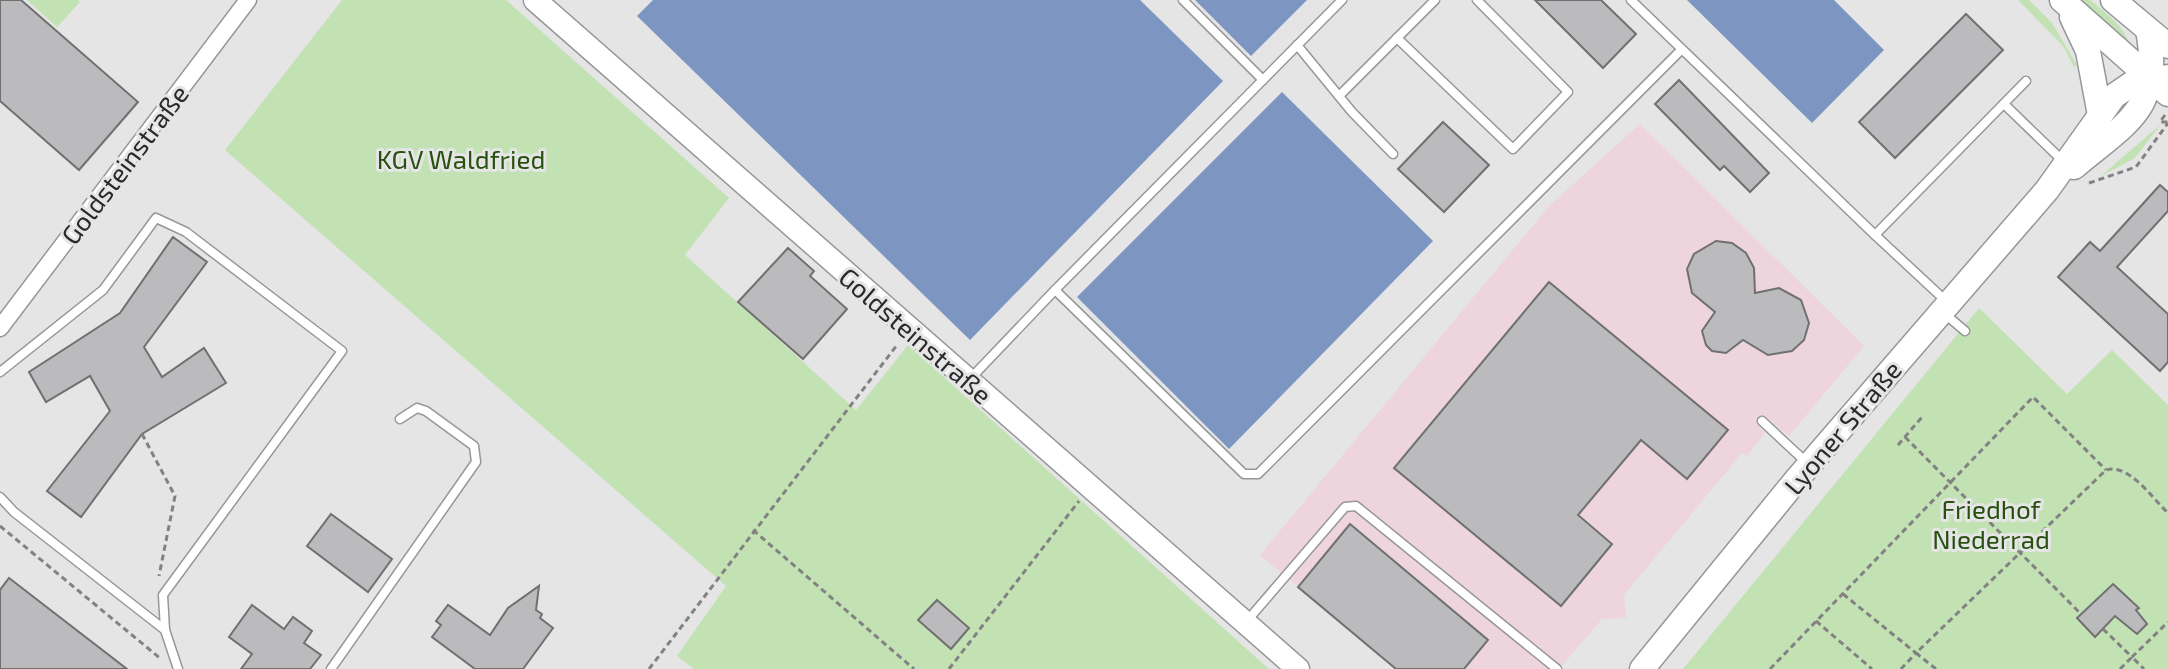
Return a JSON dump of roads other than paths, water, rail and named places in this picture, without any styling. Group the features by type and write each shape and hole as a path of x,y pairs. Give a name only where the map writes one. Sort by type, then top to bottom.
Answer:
{"main road":[{"path":"2113,0 2168,46"},
{"path":"2064,2 2162,83"},
{"path":"2064,2 2088,51 2100,115"},
{"path":"2148,30 2162,83"},
{"name":"Lyoner Straße","path":"1642,669 1810,465 2047,190 2100,115 2124,88 2162,83 2156,104 2047,190"}],"street":[{"name":"Goldsteinstraße","path":"0,328 248,0"},
{"name":"Goldsteinstraße","path":"535,0 1298,669"}],"lane":[{"path":"1183,0 1263,80"},
{"path":"968,381 1342,0"},
{"path":"1339,96 1435,0"},
{"path":"1397,38 1513,149 1568,92 1477,0"},
{"path":"1631,0 1875,235 1965,331"},
{"path":"1297,45 1393,154"},
{"path":"1055,290 1244,474 1258,474 1681,50"},
{"path":"1875,235 2026,81"},
{"path":"2004,104 2065,163"},
{"path":"0,372 103,290 156,218 186,232 342,351 163,595 165,630 178,669"},
{"path":"331,669 476,462 474,446 426,411 417,408 400,419"},
{"path":"1762,421 1810,465"},
{"path":"0,497 14,512 165,630"},
{"path":"1246,623 1345,507 1356,506 1557,669"}],"water":[{"path":"653,0 1140,0 1223,81 970,340 637,16"},
{"path":"1195,0 1307,0 1251,56"},
{"path":"1687,0 1834,0 1884,50 1812,123"},
{"path":"1282,92 1433,241 1229,449 1077,297"}],"park label":[{"name":"KGV Waldfried","path":"461,158"},
{"name":"Friedhof Niederrad","path":"1991,523"}]}
